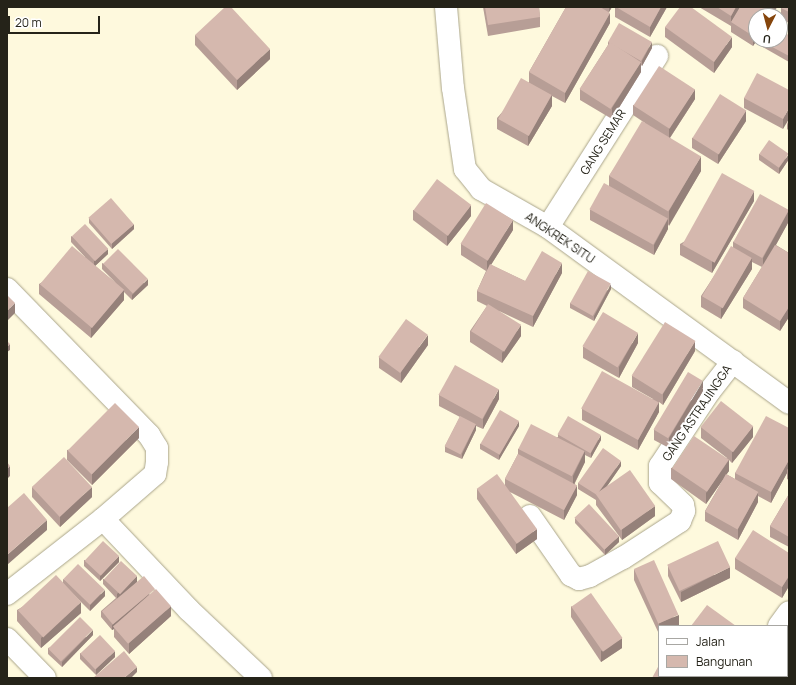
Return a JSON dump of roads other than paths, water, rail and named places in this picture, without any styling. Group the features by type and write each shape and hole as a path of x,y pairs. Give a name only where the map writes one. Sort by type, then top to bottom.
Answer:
{"street":[{"name":"ANGKREK SITU","path":"446,7 453,88 466,169 481,189 548,228 789,403"},
{"name":"GANG SEMAR","path":"548,228 657,56"},
{"path":"7,289 150,435 157,448 155,474 103,519 7,594"},
{"name":"GANG ASTRAJINGGA","path":"530,516 571,576 579,579 590,576 623,558 680,521 684,511 683,505 660,483 660,466 708,392 733,361"},
{"path":"103,519 188,610 261,678"},
{"path":"780,625 789,612"},
{"path":"7,640 45,678"}]}
